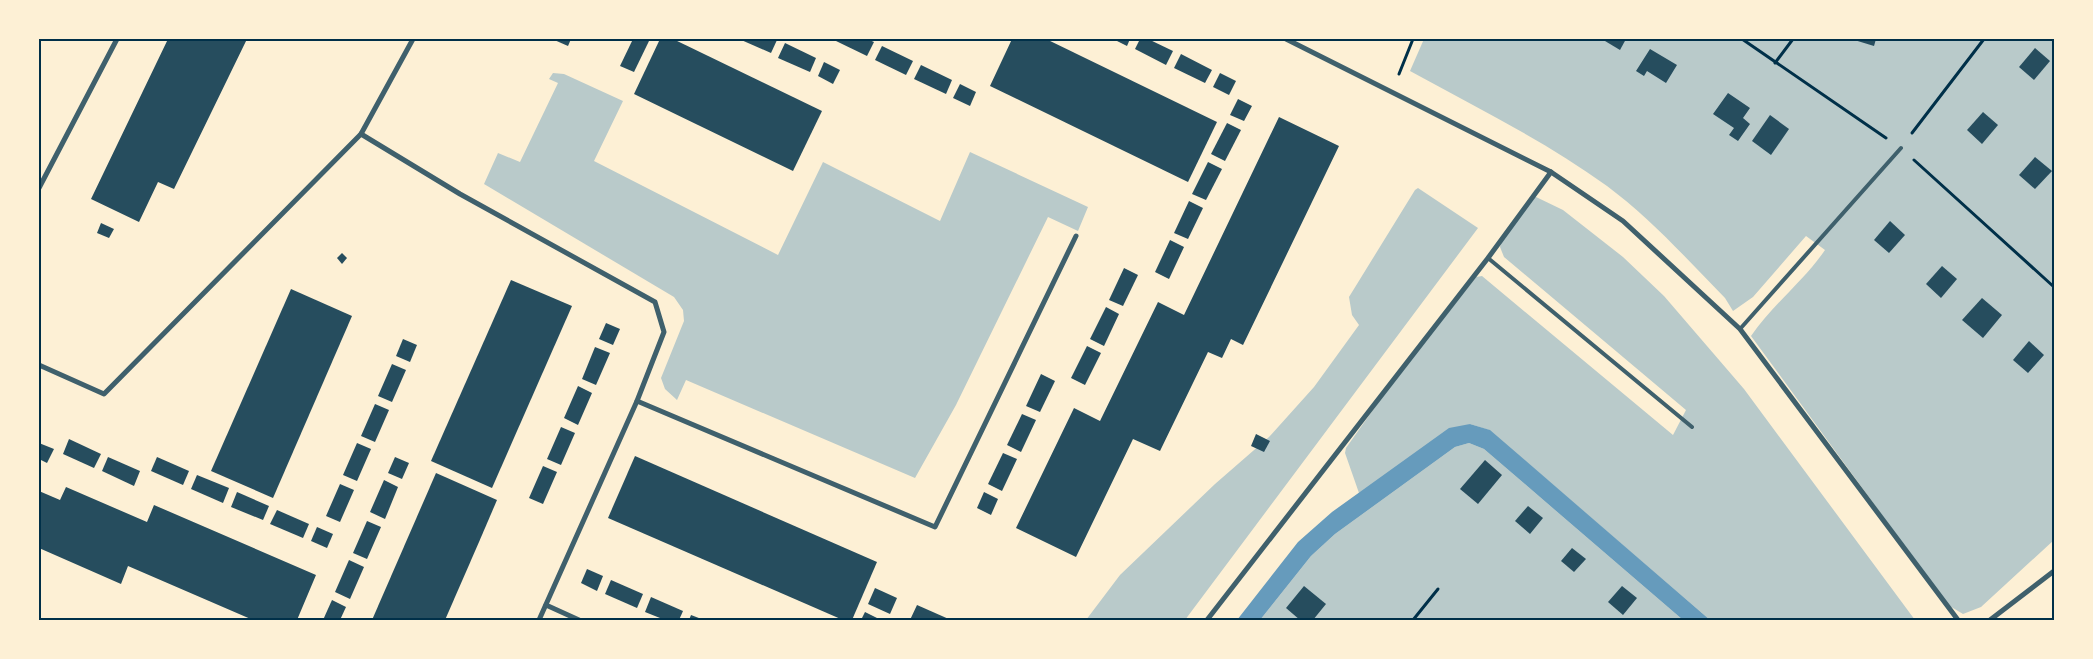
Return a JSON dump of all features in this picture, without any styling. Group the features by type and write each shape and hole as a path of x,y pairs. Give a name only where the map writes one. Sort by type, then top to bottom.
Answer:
{"street":[{"path":"39,188 115,39"},
{"path":"39,365 104,394 361,134 413,39"},
{"path":"1286,39 1552,172 1624,220 1740,329 1958,620"},
{"path":"361,134 460,194 655,302 664,332 637,401 539,620"},
{"path":"1207,620 1488,258 1552,172"},
{"path":"637,401 935,527 1076,236"},
{"path":"1990,620 2054,570"},
{"path":"546,605 579,620"}],"lane":[{"path":"1740,329 1901,148"},
{"path":"1488,258 1692,427"}],"path":[{"path":"1392,91 1413,39"},
{"path":"1775,63 1793,39"},
{"path":"1901,148 1984,39"},
{"path":"1414,620 1438,589"}],"shaded area":[{"path":"1424,39 2054,39 2054,540 1981,607 1963,614 1948,605 1751,336 1825,250 1806,236 1753,297 1733,311 1725,298 1668,239 1607,186 1559,154 1410,71"},
{"path":"553,73 564,74 623,101 594,161 778,255 823,162 940,221 970,152 1088,207 1078,231 1048,217 956,405 915,478 686,380 677,400 665,389 661,378 684,321 683,310 674,297 484,184 498,153 520,162 558,83 549,79"},
{"path":"1418,188 1478,228 1185,620 1086,620 1120,575 1215,484 1269,437 1314,387 1359,325 1352,315 1349,297"},
{"path":"1534,196 1563,210 1623,257 1664,296 1744,389 1915,620 1710,620 1489,430 1470,424 1359,493 1345,453 1346,448 1390,386 1476,277 1482,276 1673,435 1686,410 1504,257 1500,247 1502,238"},
{"path":"1469,443 1484,449 1683,620 1260,620 1311,556 1335,534 1455,447"}],"water":[{"path":"1470,424 1490,430 1710,620 1683,620 1484,449 1469,443 1455,447 1335,534 1311,556 1260,620 1237,620 1298,542 1332,512 1449,428"}],"building":[{"path":"168,39 247,39 174,189 158,182 139,222 91,199"},
{"path":"552,39 571,39 568,46"},
{"path":"633,39 649,41 634,72 620,66"},
{"path":"660,39 673,39 822,111 793,171 634,94"},
{"path":"739,39 776,39 777,40 771,53"},
{"path":"837,39 867,39 874,42 867,56 836,41"},
{"path":"1012,39 1046,39 1217,122 1188,182 990,86"},
{"path":"1113,39 1130,39 1127,46"},
{"path":"1140,39 1148,39 1173,51 1166,65 1135,49"},
{"path":"1606,39 1626,39 1620,50 1605,41"},
{"path":"1851,39 1876,39 1874,46"},
{"path":"785,43 816,58 810,72 778,58"},
{"path":"882,46 913,61 906,75 875,60"},
{"path":"2035,48 2050,61 2034,80 2019,67"},
{"path":"1650,49 1677,65 1666,83 1647,71 1644,76 1636,71"},
{"path":"1181,54 1212,70 1205,83 1174,68"},
{"path":"824,62 840,70 833,84 818,76"},
{"path":"921,65 952,80 946,94 914,79"},
{"path":"1220,73 1236,81 1229,95 1213,87"},
{"path":"960,84 976,92 970,106 953,98"},
{"path":"1728,93 1750,108 1743,118 1750,124 1738,141 1729,135 1734,128 1713,114"},
{"path":"1238,99 1252,106 1244,121 1230,115"},
{"path":"1983,112 1998,125 1982,144 1967,130"},
{"path":"1770,115 1789,129 1771,155 1752,141"},
{"path":"1279,117 1339,146 1243,345 1231,339 1222,358 1208,352 1160,451 1133,439 1076,557 1016,528 1074,408 1100,421 1158,302 1184,315"},
{"path":"1227,123 1241,130 1225,161 1211,154"},
{"path":"2035,157 2052,171 2035,189 2019,175"},
{"path":"1208,162 1222,169 1206,200 1192,194"},
{"path":"1189,201 1203,208 1188,239 1174,233"},
{"path":"1890,221 1905,235 1889,253 1874,240"},
{"path":"101,223 114,229 109,238 97,233"},
{"path":"1170,240 1184,247 1169,279 1155,272"},
{"path":"342,253 347,258 342,264 337,258"},
{"path":"1942,266 1957,279 1941,298 1926,284"},
{"path":"1124,268 1138,275 1123,306 1109,300"},
{"path":"511,280 572,306 492,488 431,461"},
{"path":"291,289 352,316 273,498 211,471"},
{"path":"1982,298 2002,315 1983,338 1962,320"},
{"path":"1106,307 1119,314 1104,346 1090,339"},
{"path":"606,323 620,329 613,345 599,339"},
{"path":"403,339 417,345 410,362 396,356"},
{"path":"2029,341 2044,355 2028,373 2013,360"},
{"path":"1087,346 1101,353 1085,385 1071,378"},
{"path":"595,347 610,353 596,385 582,379"},
{"path":"392,364 406,370 392,402 378,396"},
{"path":"1041,374 1055,381 1040,412 1026,406"},
{"path":"578,386 592,393 578,425 564,418"},
{"path":"375,404 389,410 375,442 361,436"},
{"path":"1022,414 1036,420 1021,452 1007,445"},
{"path":"561,427 575,433 561,465 547,459"},
{"path":"1256,434 1270,441 1264,452 1251,446"},
{"path":"69,439 101,454 94,468 63,454"},
{"path":"39,443 54,449 47,463 39,459"},
{"path":"357,443 371,449 357,481 343,475"},
{"path":"1003,453 1017,459 1002,491 988,484"},
{"path":"635,456 877,562 852,620 843,620 608,518"},
{"path":"108,457 140,471 134,486 102,471"},
{"path":"157,457 189,471 183,485 151,471"},
{"path":"395,457 409,463 402,479 388,473"},
{"path":"1485,460 1502,475 1478,504 1460,489"},
{"path":"543,466 557,472 543,504 529,498"},
{"path":"436,473 497,500 479,542 445,620 372,620"},
{"path":"197,475 229,488 223,503 191,489"},
{"path":"384,480 398,487 385,519 370,512"},
{"path":"340,484 354,490 340,522 326,516"},
{"path":"66,487 147,522 154,505 316,575 297,620 253,620 128,566 121,584 39,548 39,491 60,500"},
{"path":"237,492 269,506 263,520 231,507"},
{"path":"984,492 998,499 991,515 977,508"},
{"path":"1528,506 1543,518 1530,534 1515,521"},
{"path":"277,510 309,524 303,538 270,524"},
{"path":"367,521 381,527 367,559 353,553"},
{"path":"317,527 333,534 327,548 311,541"},
{"path":"1572,548 1586,559 1574,572 1561,561"},
{"path":"349,560 364,567 350,599 335,592"},
{"path":"587,569 603,576 597,591 581,583"},
{"path":"611,580 643,594 637,608 605,594"},
{"path":"1304,586 1326,604 1313,620 1300,620 1286,608"},
{"path":"1622,586 1637,598 1623,615 1608,602"},
{"path":"875,588 897,598 890,614 868,604"},
{"path":"651,597 683,611 679,620 665,620 645,612"},
{"path":"332,600 346,607 340,620 323,620"},
{"path":"917,605 951,620 910,620"},
{"path":"865,612 879,619 861,620"},
{"path":"691,615 704,620 689,620"}]}
